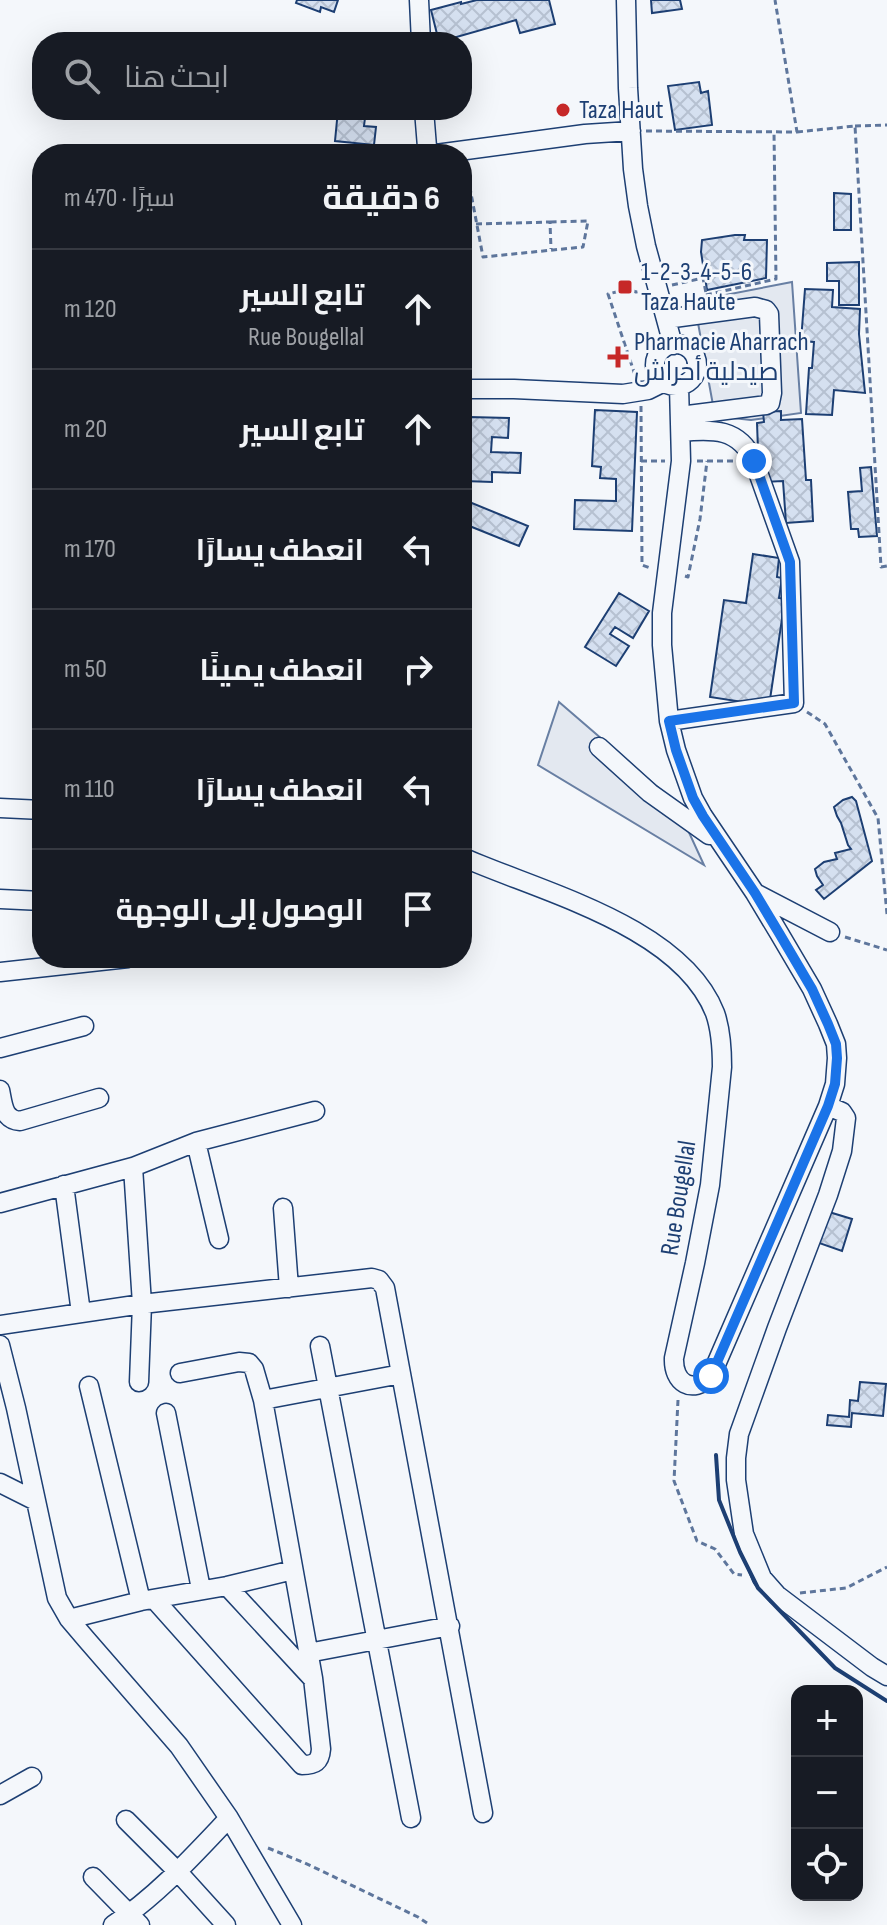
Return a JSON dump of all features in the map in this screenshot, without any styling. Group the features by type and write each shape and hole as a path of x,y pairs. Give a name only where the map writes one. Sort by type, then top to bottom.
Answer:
{"street":[{"path":"419,0 421,32"},
{"path":"626,0 631,131 638,206 673,345"},
{"path":"425,120 426,144"},
{"path":"472,150 585,134 631,131"},
{"path":"666,319 708,304 755,307 769,314 772,398 766,405 680,424"},
{"path":"472,389 640,392 672,384 693,378 696,362 688,349 673,345 663,349 655,368 672,384 680,424 681,461 662,613 669,721 693,798 812,989 836,1044 837,1070 825,1113 711,1376 701,1384 693,1385 685,1384 678,1378"},
{"path":"669,721 794,703 790,562 754,461 747,447 731,435 680,424"},
{"path":"599,747 650,793 721,844"},
{"path":"0,808 32,810"},
{"name":"Rue Bougellal","path":"472,861 577,904 647,937 690,973 706,994 716,1015 722,1049 710,1185 674,1358 678,1378"},
{"path":"755,893 830,932"},
{"path":"0,899 32,901"},
{"path":"0,972 37,968"},
{"path":"0,1048 84,1026"},
{"path":"0,1090 5,1113 14,1121 99,1098"},
{"path":"0,1203 133,1167 196,1142 315,1111"},
{"path":"825,1113 842,1112 846,1118 842,1151 739,1434 736,1480 744,1534 762,1578 777,1595 887,1676"},
{"path":"196,1142 219,1239"},
{"path":"133,1167 142,1304 139,1382"},
{"path":"64,1185 81,1313"},
{"path":"283,1208 289,1288"},
{"path":"0,1325 142,1304 372,1278 379,1280 385,1288 483,1813"},
{"path":"0,1345 57,1598 69,1619 179,1746 242,1838 284,1920"},
{"path":"320,1346 411,1818"},
{"path":"89,1386 148,1600 302,1765 312,1765 320,1757 313,1678 263,1400 254,1369 249,1363 239,1362 180,1373"},
{"path":"263,1400 401,1374"},
{"path":"166,1413 201,1589"},
{"path":"0,1483 36,1501"},
{"path":"69,1619 293,1570"},
{"path":"227,1586 313,1678"},
{"path":"308,1653 450,1626"},
{"path":"0,1795 32,1777"},
{"path":"113,1925 135,1920 229,1818"},
{"path":"126,1820 226,1925"},
{"path":"93,1877 135,1920"}],"path":[{"path":"775,0 797,132"},
{"path":"631,131 797,132 887,125"},
{"path":"855,126 881,567 887,566"},
{"path":"707,461 700,519 688,577 642,565 640,392 608,294 628,289 636,292 703,278 708,304 776,279 774,132"},
{"path":"472,202 476,224 483,257 583,247 588,221 476,224"},
{"path":"550,222 551,250"},
{"path":"794,703 825,724 878,818 887,914"},
{"path":"830,932 887,950"},
{"path":"678,1378 674,1481 697,1541 715,1549 734,1574 762,1578"},
{"path":"777,1595 846,1588 887,1567"},
{"path":"242,1838 305,1863 430,1925"}],"shaded area":[{"path":"792,282 801,413 751,420 715,416 694,301"},
{"path":"559,702 675,802 704,865 538,765"}],"building":[{"path":"297,0 338,0 334,12 321,7 320,12 296,3"},
{"path":"477,0 549,0 555,24 520,33 516,20 472,33 436,32 431,10"},
{"path":"651,0 680,0 682,9 652,13"},
{"path":"699,82 701,93 708,91 712,125 675,130 668,86"},
{"path":"337,120 365,120 364,126 376,127 374,144 335,141"},
{"path":"834,193 851,194 851,230 834,230"},
{"path":"745,235 744,240 767,240 766,278 707,290 702,240"},
{"path":"859,262 859,305 839,305 839,281 827,281 827,263"},
{"path":"805,289 833,290 832,307 860,309 859,334 865,393 834,390 832,415 806,414 814,342 801,341"},
{"path":"595,410 637,412 632,531 574,529 575,500 616,501 616,479 600,478 601,467 592,466"},
{"path":"781,411 781,420 802,419 806,480 811,480 813,521 786,523 783,481 763,482 757,423 764,422 763,412"},
{"path":"472,417 509,418 508,438 492,437 491,452 521,453 520,473 492,472 492,482 472,481"},
{"path":"871,467 877,536 859,537 858,529 851,529 848,492 862,491 860,468"},
{"path":"472,503 528,526 519,546 472,527"},
{"path":"753,554 779,558 777,577 782,578 779,598 785,599 769,706 710,697 724,600 746,603"},
{"path":"619,593 649,611 633,638 615,627 610,634 629,646 616,666 585,647"},
{"path":"852,797 856,801 872,861 824,899 816,890 823,885 815,869 824,862 837,859 835,853 851,849 834,807"},
{"path":"829,1212 852,1219 842,1251 819,1243"},
{"path":"860,1382 886,1384 883,1416 852,1413 851,1427 827,1425 828,1415 849,1417 850,1400 858,1401"}],"wall":[{"path":"716,1455 719,1500 758,1588 835,1668 887,1701"}],"place":[{"name":"Taza Haut","path":"563,110"},
{"name":"1-2-3-4-5-6 Taza Haute","path":"625,287"},
{"name":"Pharmacie Aharrach صيدلية أحراش","path":"618,357"}],"route":[{"path":"711,1376 828,1106 837,1070 836,1044 812,989 693,798 669,721 794,703 792,571 788,551 754,461"}]}
